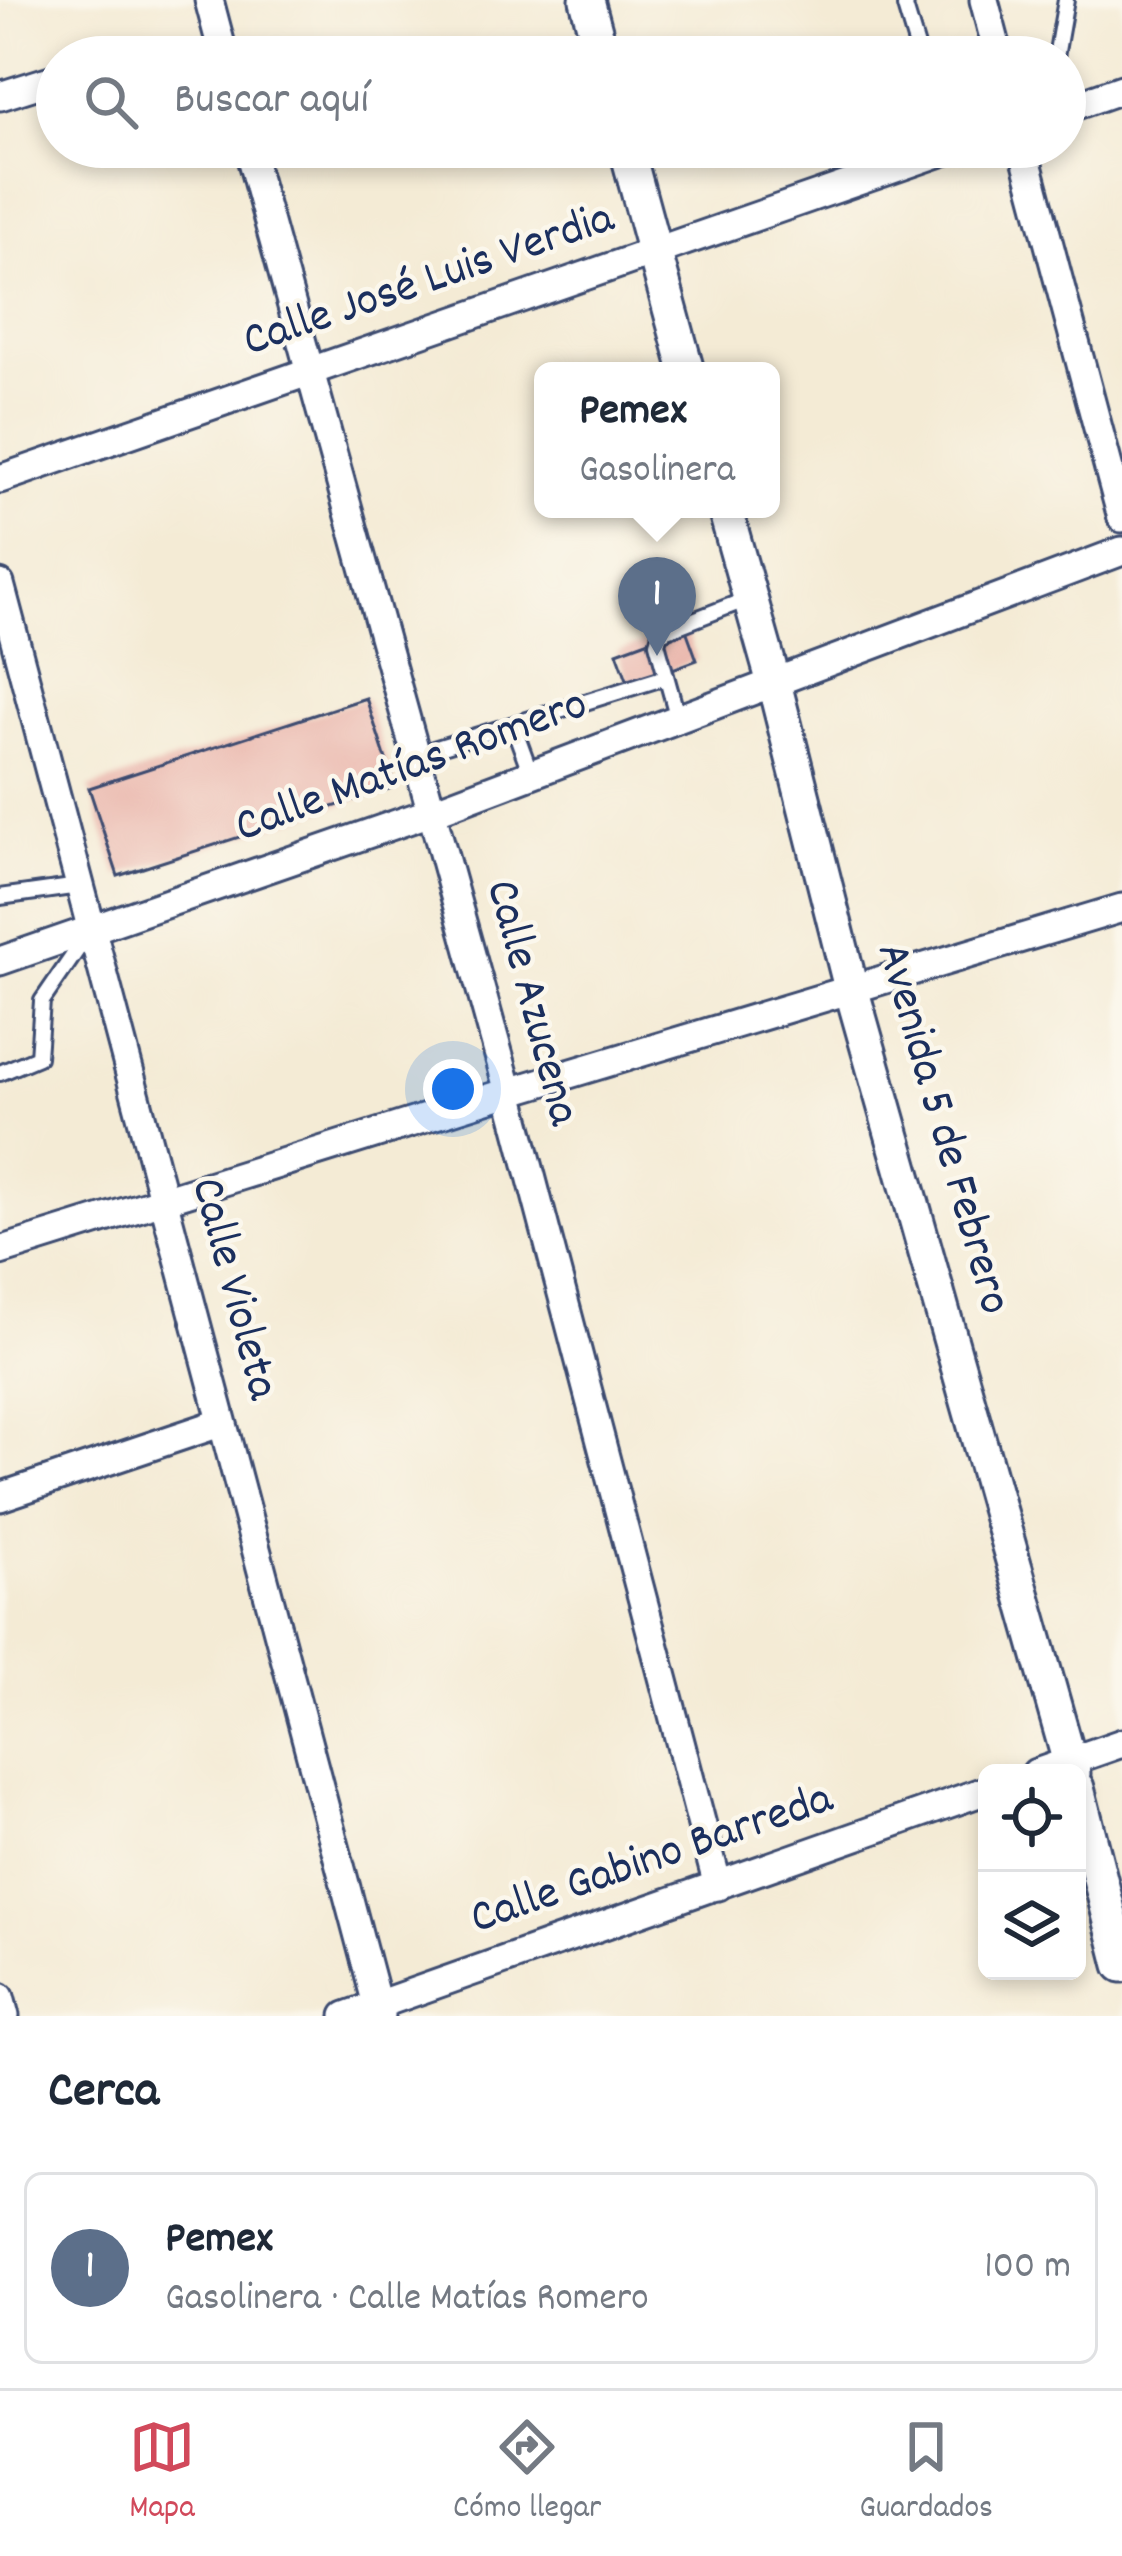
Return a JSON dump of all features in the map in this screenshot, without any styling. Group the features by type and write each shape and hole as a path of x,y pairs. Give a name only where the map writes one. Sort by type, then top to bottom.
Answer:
{"street":[{"path":"209,0 218,36"},
{"path":"587,0 596,36"},
{"path":"984,0 993,36"},
{"path":"0,96 36,85"},
{"path":"1086,102 1122,89"},
{"name":"Calle Azucena","path":"254,168 509,1092 718,1886"},
{"path":"632,168 685,362"},
{"name":"Calle José Luis Verdia","path":"0,479 896,168"},
{"path":"1029,168 1122,518"},
{"name":"Avenida 5 de Febrero","path":"728,518 850,988 1070,1764"},
{"name":"Calle Matías Romero","path":"0,961 431,812 1122,551"},
{"name":"Calle Violeta","path":"0,584 379,2011"},
{"path":"0,1251 1122,908"},
{"path":"0,1497 220,1423"},
{"path":"1086,1766 1122,1743"},
{"name":"Calle Gabino Barreda","path":"346,2016 379,2011 978,1793"},
{"name":"Avenida 5 de Febrero","path":"1086,1825 1122,1965"},
{"path":"0,1997 5,2016"}],"lane":[{"path":"907,0 904,7 913,36"},
{"path":"1060,36 1066,0"},
{"path":"678,719 657,644 660,633 750,598"},
{"path":"414,755 666,676"},
{"path":"513,725 531,774"},
{"path":"0,897 79,886"},
{"path":"0,1073 38,1057 42,1001 91,929"}],"building":[{"path":"685,627 697,660 629,685 617,652"},
{"path":"366,698 395,787 118,876 89,788"}],"place":[{"name":"Pemex","path":"657,656"}]}
